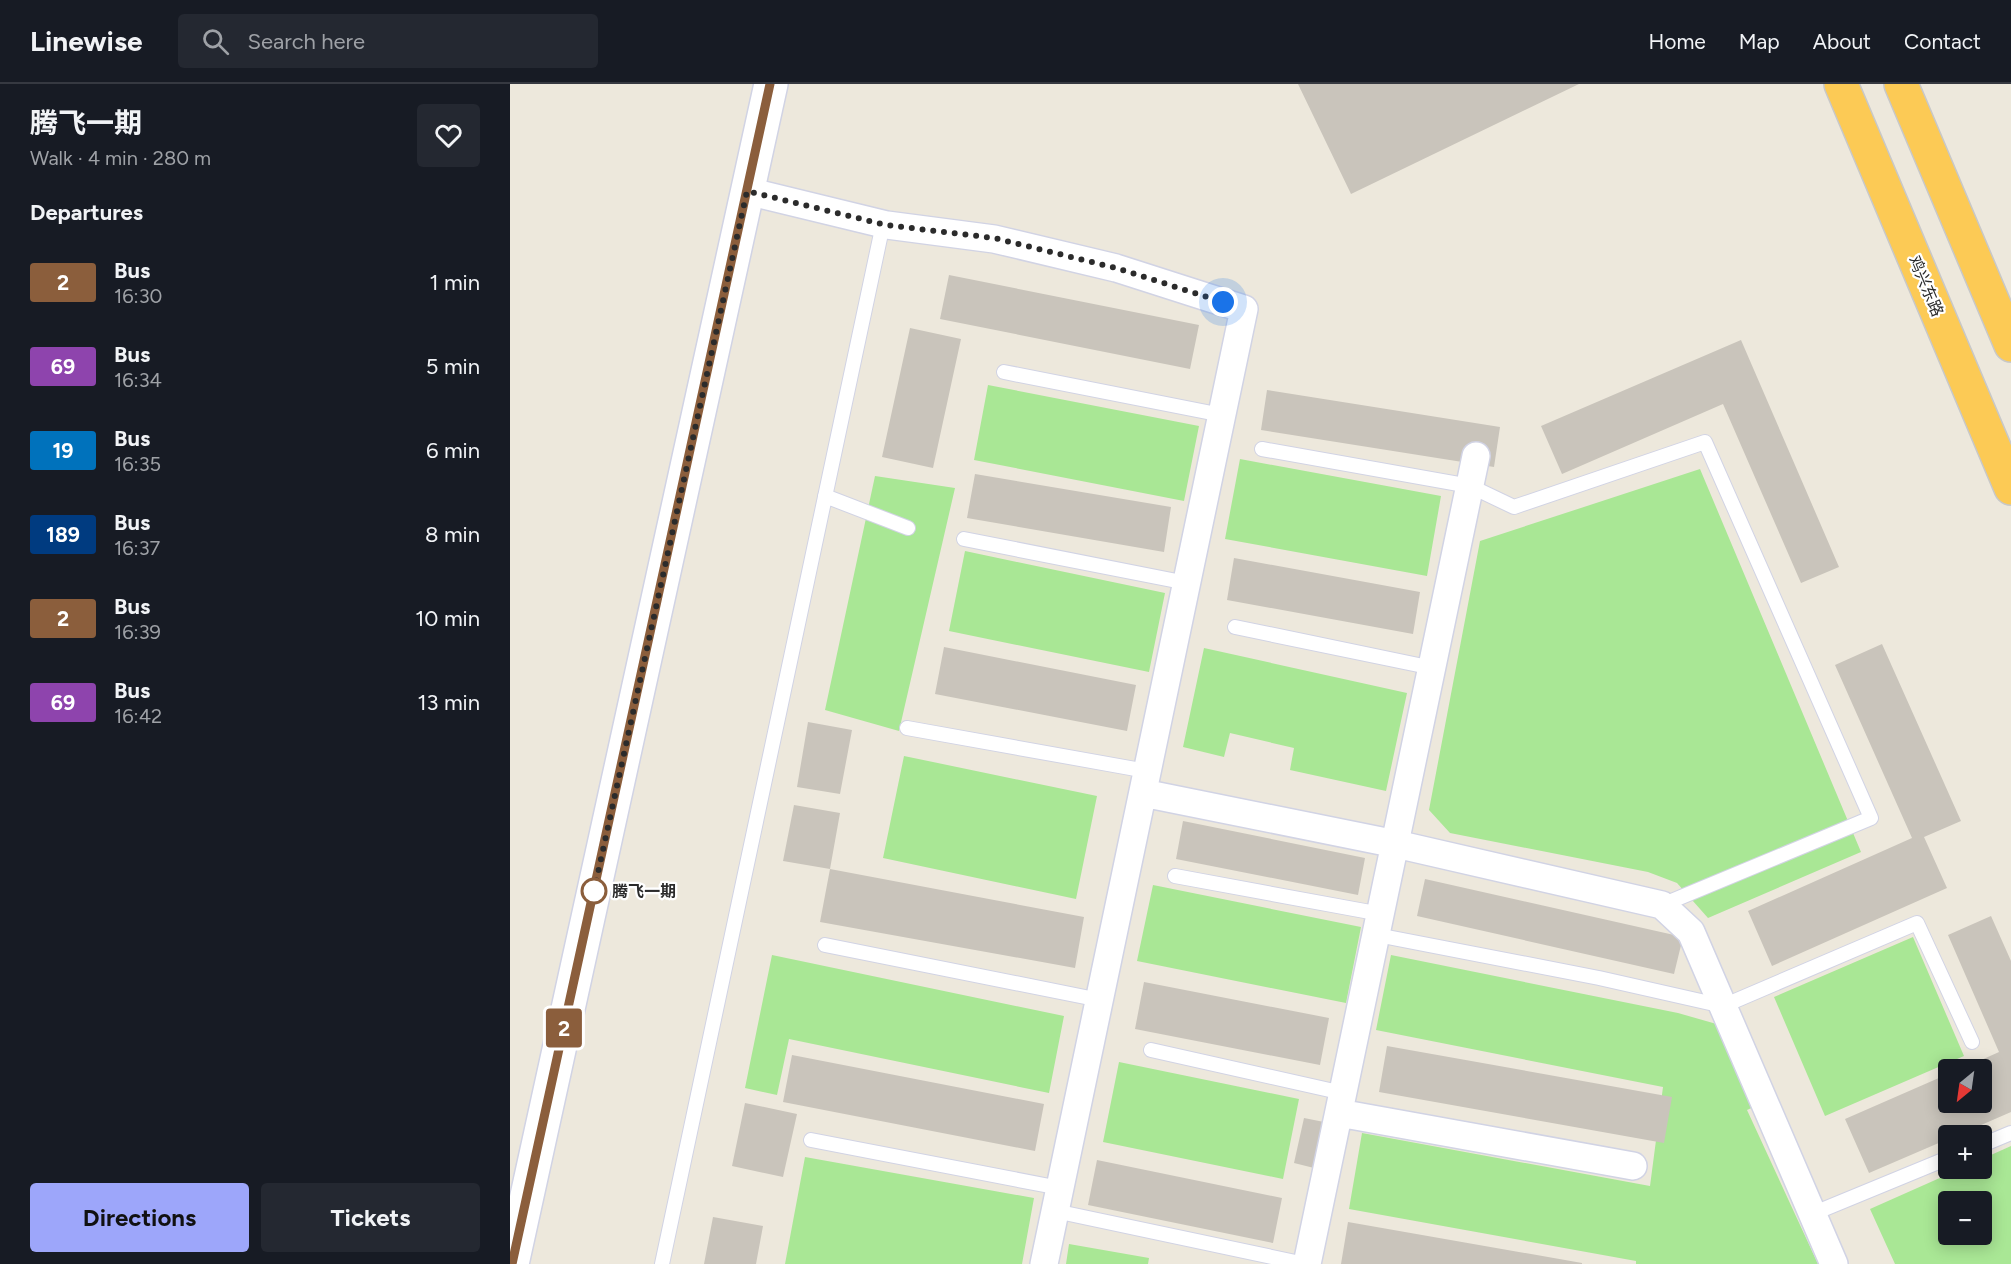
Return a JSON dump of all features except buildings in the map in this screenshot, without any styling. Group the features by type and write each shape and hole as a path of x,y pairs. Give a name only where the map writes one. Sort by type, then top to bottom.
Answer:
{"highway":[{"name":"鸡兴东路","path":"1841,84 2011,488"},
{"path":"1901,84 2011,345"}],"main road":[{"path":"512,1264 771,84"}],"street":[{"path":"747,191 883,224 994,238 1116,268 1244,309 1044,1264"},
{"path":"1306,1264 1476,456"},
{"path":"1145,782 1396,844 1662,905 1691,932 1834,1264"},
{"path":"1341,1103 1633,1166"}],"lane":[{"path":"662,1264 883,224"},
{"path":"1004,372 1222,415"},
{"path":"1262,449 1470,486 1514,507 1705,442 1871,818 1662,905"},
{"path":"825,496 908,528"},
{"path":"964,539 1187,583"},
{"path":"1235,627 1432,668"},
{"path":"907,728 1145,782"},
{"path":"1175,876 1724,1006 1917,923 1972,1042"},
{"path":"825,945 1100,1000"},
{"path":"1151,1050 1341,1103"},
{"path":"1992,1141 2011,1133"},
{"path":"811,1140 1058,1199 1306,1264"},
{"path":"1812,1214 1938,1162"}],"green space":[{"path":"988,385 1199,426 1184,501 974,460"},
{"path":"1240,459 1441,496 1427,576 1225,539"},
{"path":"1700,469 1861,852 1708,918 1677,883 1648,872 1450,833 1429,810 1480,541"},
{"path":"875,476 955,488 899,731 825,710"},
{"path":"965,551 1165,593 1149,672 949,631"},
{"path":"1204,648 1407,693 1386,791 1290,770 1294,748 1230,733 1224,757 1183,747"},
{"path":"904,756 1097,796 1076,899 883,858"},
{"path":"1153,885 1361,927 1346,1003 1137,961"},
{"path":"1913,937 1964,1056 1957,1059 1938,1059 1938,1067 1825,1116 1774,997"},
{"path":"772,955 1064,1016 1049,1093 789,1039 777,1095 745,1088"},
{"path":"1391,955 1678,1013 1720,1025 1756,1106 1747,1110 1818,1264 1636,1264 1636,1261 1349,1209 1362,1133 1650,1186 1663,1087 1376,1030"},
{"path":"1119,1062 1299,1099 1283,1179 1103,1142"},
{"path":"2011,1146 2011,1264 1895,1264 1870,1209 1938,1179 1992,1179 1992,1155"},
{"path":"805,1157 1034,1198 1022,1264 785,1264"},
{"path":"1069,1244 1149,1258 1148,1264 1066,1264"}],"bus line":[{"name":"2","path":"512,1264 770,84"}],"place":[{"name":"腾飞一期","path":"594,891"}],"route":[{"path":"594,891 747,191 886,225 994,238 1116,268 1223,302"}]}
